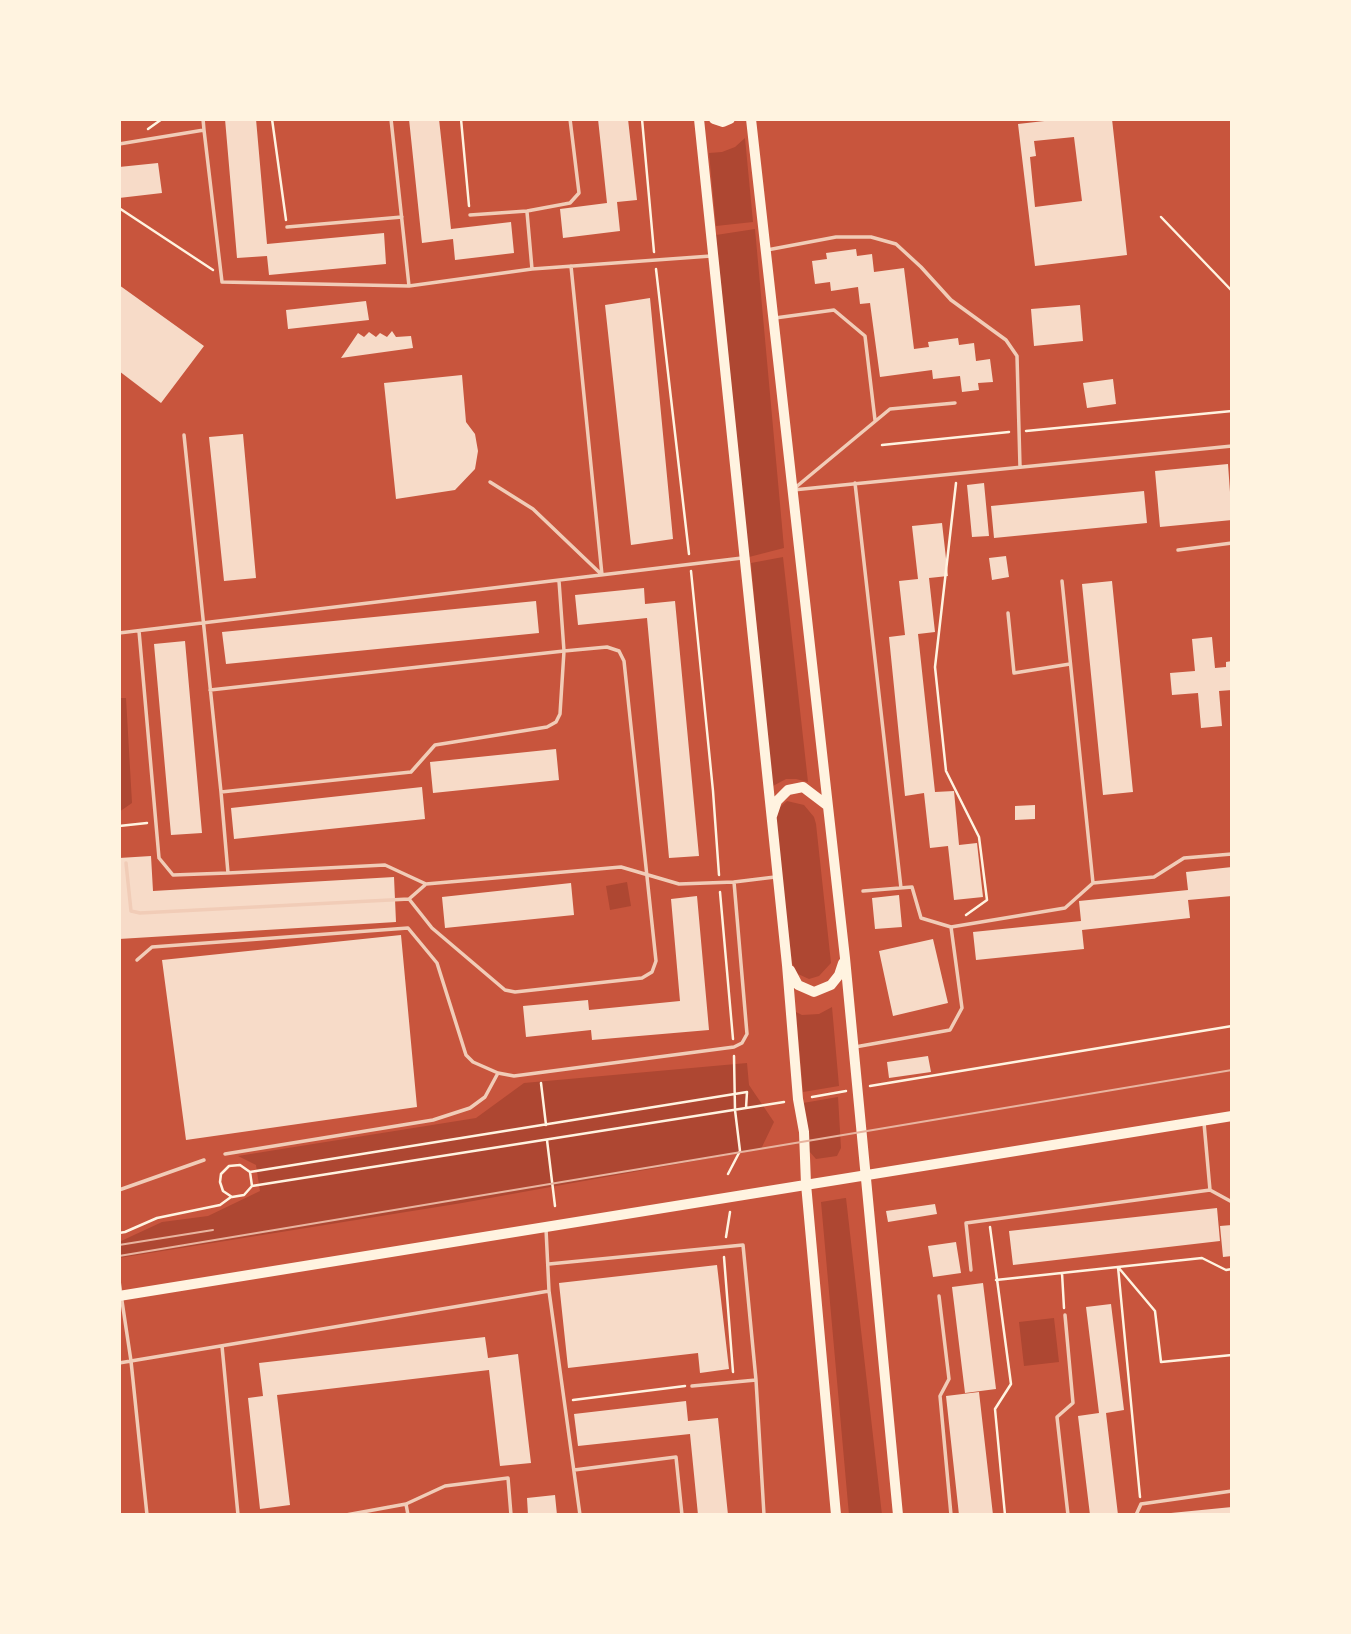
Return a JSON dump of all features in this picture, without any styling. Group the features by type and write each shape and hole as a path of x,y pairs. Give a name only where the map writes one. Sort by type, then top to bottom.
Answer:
{"main road":[{"path":"699,119 787,965 798,1099 804,1132 806,1184 836,1515"},
{"path":"714,119 723,122 730,119"},
{"path":"751,119 845,958 898,1515"},
{"path":"771,820 777,801 788,790 803,787 828,806"},
{"path":"787,965 798,985 814,992 831,985 839,975 845,958"},
{"path":"121,1296 1232,1116"}],"lane":[{"path":"202,119 222,282 409,286 532,269 713,256"},
{"path":"391,119 409,286"},
{"path":"470,215 527,211 569,203 579,193 570,119"},
{"path":"119,144 204,130"},
{"path":"527,211 532,269"},
{"path":"287,227 401,216"},
{"path":"765,250 836,237 871,237 896,244 951,300 1006,340 1017,356 1020,467"},
{"path":"572,266 602,575"},
{"path":"773,318 834,310 865,336 876,421"},
{"path":"791,490 890,409 955,403"},
{"path":"184,435 228,873"},
{"path":"791,490 1232,446"},
{"path":"490,482 533,509 602,575"},
{"path":"855,483 901,888"},
{"path":"1178,550 1232,543"},
{"path":"119,633 744,558"},
{"path":"221,792 411,772 435,745 552,725 560,714 564,651 559,581"},
{"path":"1062,581 1093,883"},
{"path":"1008,613 1014,673 1071,664"},
{"path":"139,631 159,858 173,875 385,865 426,884 610,867 621,867 679,884 777,877"},
{"path":"210,690 607,647 622,655 656,961 652,972 642,978 515,992 497,985 432,928 409,899"},
{"path":"863,891 912,887 921,918 951,926 1065,908 1093,883 1154,877 1184,858 1232,854"},
{"path":"126,863 131,911 140,913 409,899 426,884"},
{"path":"137,960 152,947 408,928 437,963 466,1055 473,1062 498,1073 514,1076 734,1047 742,1043 747,1034 734,882"},
{"path":"853,1047 950,1030 962,1008 951,926"},
{"path":"225,1154 433,1121 470,1108 485,1097 498,1073"},
{"path":"1204,1121 1210,1190"},
{"path":"119,1190 204,1160"},
{"path":"971,1270 966,1223 1210,1190 1232,1202"},
{"path":"545,1226 550,1291 580,1515"},
{"path":"549,1264 743,1245 756,1380 764,1515"},
{"path":"119,1281 131,1361 146,1515"},
{"path":"119,1363 550,1291"},
{"path":"939,1296 949,1379 940,1396 951,1515"},
{"path":"1065,1315 1073,1403 1057,1417 1068,1515"},
{"path":"222,1345 237,1515"},
{"path":"692,1386 756,1380"},
{"path":"574,1470 677,1457 682,1515"},
{"path":"346,1515 406,1504 445,1486 508,1478 511,1515"},
{"path":"1136,1515 1141,1504 1232,1492"},
{"path":"406,1504 408,1515"}],"path":[{"path":"272,119 287,227"},
{"path":"461,119 470,215"},
{"path":"642,119 713,791 734,1047 735,1110 740,1151 728,1174"},
{"path":"119,208 231,282"},
{"path":"1161,217 1232,291"},
{"path":"882,445 1232,411"},
{"path":"951,926 987,901 979,837 946,771 935,667 957,473"},
{"path":"119,827 156,822"},
{"path":"119,1233 157,1218 220,1206 232,1197 244,1195 252,1186 735,1110 899,1080 1232,1026"},
{"path":"540,1075 546,1125"},
{"path":"232,1197 223,1191 220,1182 221,1174 229,1166 240,1165 250,1172 747,1092 746,1108"},
{"path":"547,1140 555,1206"},
{"path":"250,1172 252,1186"},
{"path":"725,1239 730,1212"},
{"path":"989,1220 1011,1384 995,1409 1005,1515"},
{"path":"723,1252 733,1382"},
{"path":"996,1280 1202,1258 1226,1270 1232,1269"},
{"path":"1118,1267 1155,1311 1161,1362 1232,1355"},
{"path":"1118,1267 1141,1504"},
{"path":"1062,1273 1065,1315"},
{"path":"564,1401 692,1386"}],"shaded area":[{"path":"745,138 753,222 716,226 709,153 735,147"},
{"path":"755,229 784,548 749,557 716,235"},
{"path":"783,557 808,782 786,779 771,787 751,563"},
{"path":"119,698 126,698 132,803 119,812"},
{"path":"787,801 804,805 816,824 831,963 819,976 809,979 798,974 792,963 775,822 780,807"},
{"path":"627,882 631,906 610,910 606,886"},
{"path":"832,1007 839,1086 803,1092 796,1012 802,1015 819,1014"},
{"path":"747,1063 749,1085 774,1122 761,1149 462,1203 119,1258 119,1242 162,1222 208,1216 260,1191 256,1165 238,1156 476,1118 524,1083"},
{"path":"838,1097 841,1148 837,1156 816,1159 809,1151 803,1103"},
{"path":"846,1198 882,1515 849,1515 821,1202"},
{"path":"1054,1318 1059,1362 1024,1366 1019,1322"}],"building":[{"path":"225,119 256,119 267,244 384,233 386,264 269,275 267,256 237,258"},
{"path":"409,119 439,119 451,229 511,222 514,253 455,260 453,239 422,243"},
{"path":"598,119 628,119 637,200 617,202 620,231 563,238 560,209 607,203"},
{"path":"1062,119 1112,119 1127,255 1035,266 1018,124","holes":["1074,137 1082,201 1035,207 1030,157 1036,156 1034,141"]},
{"path":"158,163 162,193 119,198 119,167"},
{"path":"856,249 857,256 872,254 874,272 904,268 914,349 929,347 928,342 958,338 959,345 974,343 976,361 990,359 993,382 978,383 979,390 962,392 960,376 933,379 932,370 880,377 870,303 860,304 858,287 831,291 830,282 815,284 812,261 827,259 826,253"},
{"path":"119,285 204,346 161,403 119,371"},
{"path":"650,298 673,539 631,545 605,305"},
{"path":"366,301 369,320 288,329 286,310"},
{"path":"1080,305 1083,341 1034,346 1031,309"},
{"path":"392,331 396,337 411,336 413,348 341,358 358,333 364,337 369,332 376,337 380,333 387,337"},
{"path":"462,375 466,422 475,434 478,451 475,469 455,490 396,499 384,383"},
{"path":"1113,379 1116,404 1087,408 1083,383"},
{"path":"243,434 256,578 224,581 209,437"},
{"path":"1228,464 1232,520 1160,527 1155,471"},
{"path":"984,483 989,536 972,537 967,485"},
{"path":"1144,491 1147,523 994,538 991,506"},
{"path":"942,523 948,576 929,578 935,632 918,634 935,792 954,791 959,845 977,843 983,897 954,900 948,846 930,848 924,793 905,796 889,637 905,635 899,581 918,579 912,526"},
{"path":"1006,556 1009,577 992,580 989,558"},
{"path":"1112,581 1133,792 1103,795 1082,584"},
{"path":"644,588 645,604 675,601 699,856 669,858 647,618 578,625 575,595"},
{"path":"536,601 539,633 226,664 222,632"},
{"path":"1212,637 1215,668 1226,667 1226,662 1232,661 1232,690 1219,691 1222,726 1201,728 1198,693 1172,695 1170,673 1195,671 1192,639"},
{"path":"185,641 202,833 171,835 154,644"},
{"path":"556,749 559,780 433,793 430,762"},
{"path":"422,787 425,819 234,839 231,808"},
{"path":"1035,805 1035,819 1015,820 1015,806"},
{"path":"151,856 153,891 394,877 396,922 119,939 119,858"},
{"path":"1232,867 1232,896 1188,900 1190,918 1082,930 1084,949 976,960 973,932 1081,921 1079,901 1188,890 1186,872"},
{"path":"571,883 574,915 445,928 442,897"},
{"path":"899,895 902,927 875,929 872,898"},
{"path":"697,896 709,1030 592,1040 591,1030 526,1037 523,1006 588,1000 589,1010 680,1001 671,899"},
{"path":"401,935 417,1107 186,1140 162,960"},
{"path":"933,939 948,1003 893,1016 879,951"},
{"path":"928,1056 931,1072 889,1078 887,1062"},
{"path":"935,1204 937,1214 888,1222 886,1211"},
{"path":"1217,1208 1220,1241 1013,1265 1009,1231"},
{"path":"1232,1225 1232,1256 1223,1257 1220,1226"},
{"path":"956,1242 961,1273 933,1277 928,1246"},
{"path":"717,1265 729,1369 700,1373 698,1353 568,1368 559,1283"},
{"path":"983,1283 996,1389 965,1393 952,1287"},
{"path":"1111,1304 1124,1410 1106,1413 1118,1515 1090,1515 1078,1416 1099,1413 1086,1307"},
{"path":"485,1337 488,1358 518,1354 531,1463 500,1466 489,1370 277,1395 290,1505 260,1509 248,1398 263,1396 259,1363"},
{"path":"979,1392 993,1515 959,1515 946,1396"},
{"path":"686,1401 688,1421 718,1418 728,1515 698,1515 690,1434 578,1446 574,1414"},
{"path":"555,1495 557,1515 528,1515 527,1498"},
{"path":"1232,1507 1232,1515 1171,1515 1171,1513"}],"tram line":[{"path":"119,1256 1232,1070"},
{"path":"119,1245 213,1230"}]}
